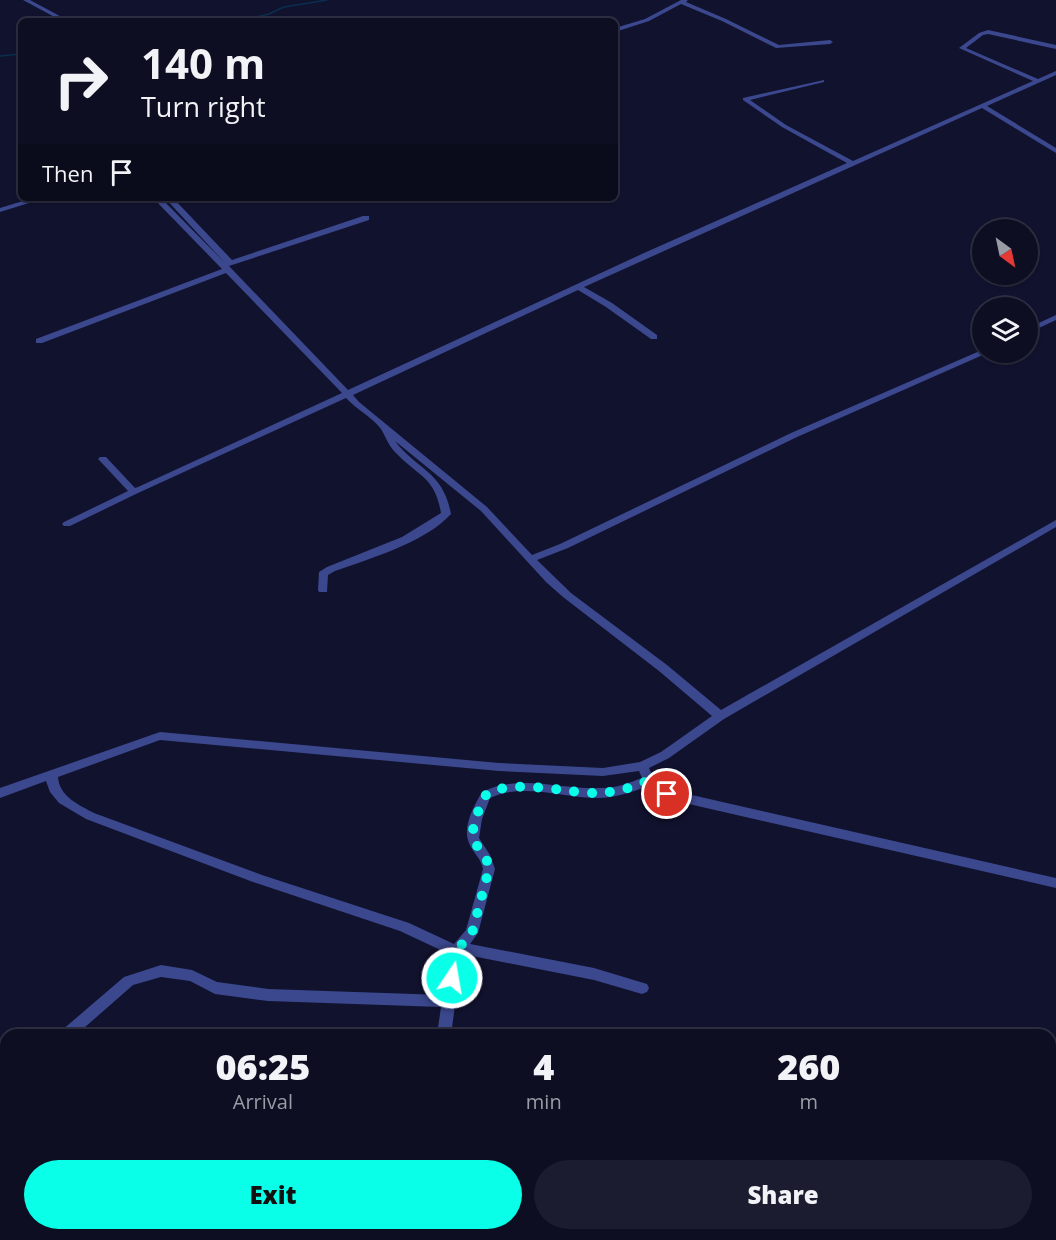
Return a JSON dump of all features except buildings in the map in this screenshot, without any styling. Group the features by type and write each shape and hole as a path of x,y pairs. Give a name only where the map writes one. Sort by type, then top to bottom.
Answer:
{"street":[{"path":"26,0 60,18"},
{"path":"618,29 647,20 683,1 778,47 830,42"},
{"path":"1038,81 962,48 981,34 988,32 1056,47"},
{"path":"67,524 578,287 1056,73"},
{"path":"822,81 745,99 784,126 854,164"},
{"path":"983,106 1056,151"},
{"path":"0,210 31,201"},
{"path":"160,201 227,267 346,394 484,509 567,595 663,668 720,716"},
{"path":"172,201 227,267"},
{"path":"39,340 227,267 366,218"},
{"path":"578,287 609,305 654,337"},
{"path":"1038,326 1056,316"},
{"path":"531,559 564,546 794,435 972,356"},
{"path":"323,590 323,574 331,569 389,549 429,526 446,513 445,497 440,488 392,444 385,427"},
{"path":"103,459 135,491"},
{"path":"0,793 160,736 499,767 603,772 642,766 665,754 720,716 1056,524"},
{"path":"642,766 650,780 667,794 1056,883"},
{"path":"52,774 54,790 67,802 90,816 313,897 408,928 458,949 594,974 642,988"},
{"path":"445,1029 458,949 472,933 489,869 489,863 475,843 473,834 486,795 505,786 602,793 650,780"},
{"path":"73,1029 129,981 160,971 192,976 215,988 268,994 450,1001"}],"waterway":[{"path":"252,18 284,7 327,0"},
{"path":"0,56 18,54"}],"route":[{"path":"452,978 456,951 472,933 489,869 489,863 473,838 482,802 486,795 505,786 602,793 635,786 650,780 658,789 667,794"}]}
